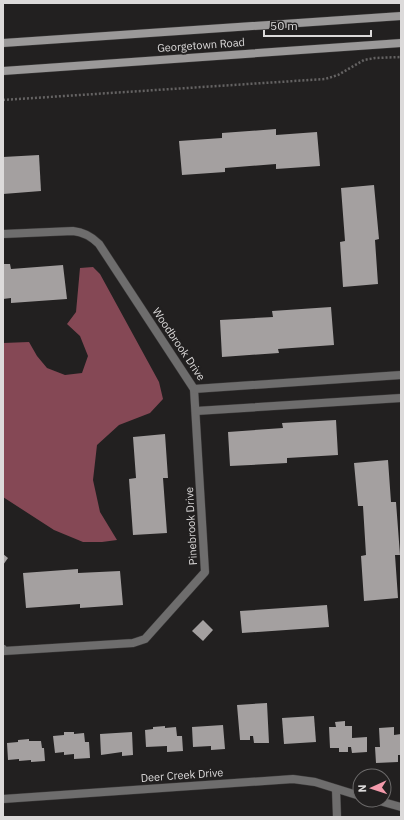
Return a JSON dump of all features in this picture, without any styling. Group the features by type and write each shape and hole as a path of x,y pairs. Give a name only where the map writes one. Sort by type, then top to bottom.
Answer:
{"main road":[{"name":"Georgetown Road","path":"3,43 401,16"},
{"name":"Georgetown Road","path":"3,71 401,42"}],"street":[{"name":"Woodbrook Drive","path":"3,234 73,231 82,232 91,237 99,244 194,389 401,375"},
{"name":"Pinebrook Drive","path":"3,649 133,643 144,639 205,572 194,389"},
{"path":"196,411 401,398"},
{"name":"Deer Creek Drive","path":"3,799 278,779 305,780 352,793"},
{"path":"336,788 337,817"}],"path":[{"path":"3,100 325,79 338,75 364,60 401,57"}],"shaded area":[{"path":"93,267 100,274 159,382 163,399 150,413 119,425 97,445 93,480 100,512 117,540 83,542 54,530 3,497 3,343 29,342 37,356 47,368 65,375 82,373 88,356 80,336 67,324 76,312 80,268"}],"building":[{"path":"276,129 276,135 317,132 320,166 276,169 276,164 225,168 225,172 182,175 179,141 222,138 222,133"},
{"path":"39,155 41,191 3,194 3,157"},
{"path":"374,185 379,239 375,240 378,284 343,287 340,242 345,241 341,188"},
{"path":"3,264 10,264 11,269 63,265 67,299 11,303 11,298 3,299"},
{"path":"331,307 334,345 278,349 279,353 222,357 220,320 273,317 272,311"},
{"path":"336,420 338,455 287,458 287,463 230,466 228,432 283,428 282,423"},
{"path":"165,434 168,478 163,478 167,533 133,535 129,479 136,478 133,437"},
{"path":"388,460 391,502 396,502 400,555 395,555 398,598 364,601 361,556 366,555 363,506 358,506 354,463"},
{"path":"3,554 8,558 3,565"},
{"path":"78,569 78,573 120,571 123,605 80,608 80,604 26,608 23,573"},
{"path":"327,605 329,627 242,633 240,611"},
{"path":"203,620 213,630 203,641 192,631"},
{"path":"267,703 269,743 254,743 253,736 250,736 250,740 240,740 237,705"},
{"path":"314,716 316,742 284,744 282,718"},
{"path":"345,721 345,726 352,726 352,738 367,737 367,752 352,753 351,747 348,747 348,752 339,752 339,748 330,748 329,727 336,727 335,722"},
{"path":"223,725 225,749 211,750 211,746 193,747 192,727"},
{"path":"165,726 165,728 176,727 177,736 182,736 183,751 167,752 167,746 146,747 145,730 153,729 153,727"},
{"path":"394,727 394,735 401,734 401,755 398,755 398,762 376,763 375,747 380,747 379,728"},
{"path":"64,732 74,732 74,734 84,733 85,742 89,742 90,758 74,759 74,754 64,755 64,752 55,753 53,736 64,735"},
{"path":"132,732 133,755 122,756 122,752 101,755 100,734"},
{"path":"29,739 29,741 41,741 42,748 44,748 45,761 31,762 31,760 8,760 7,743"}]}
